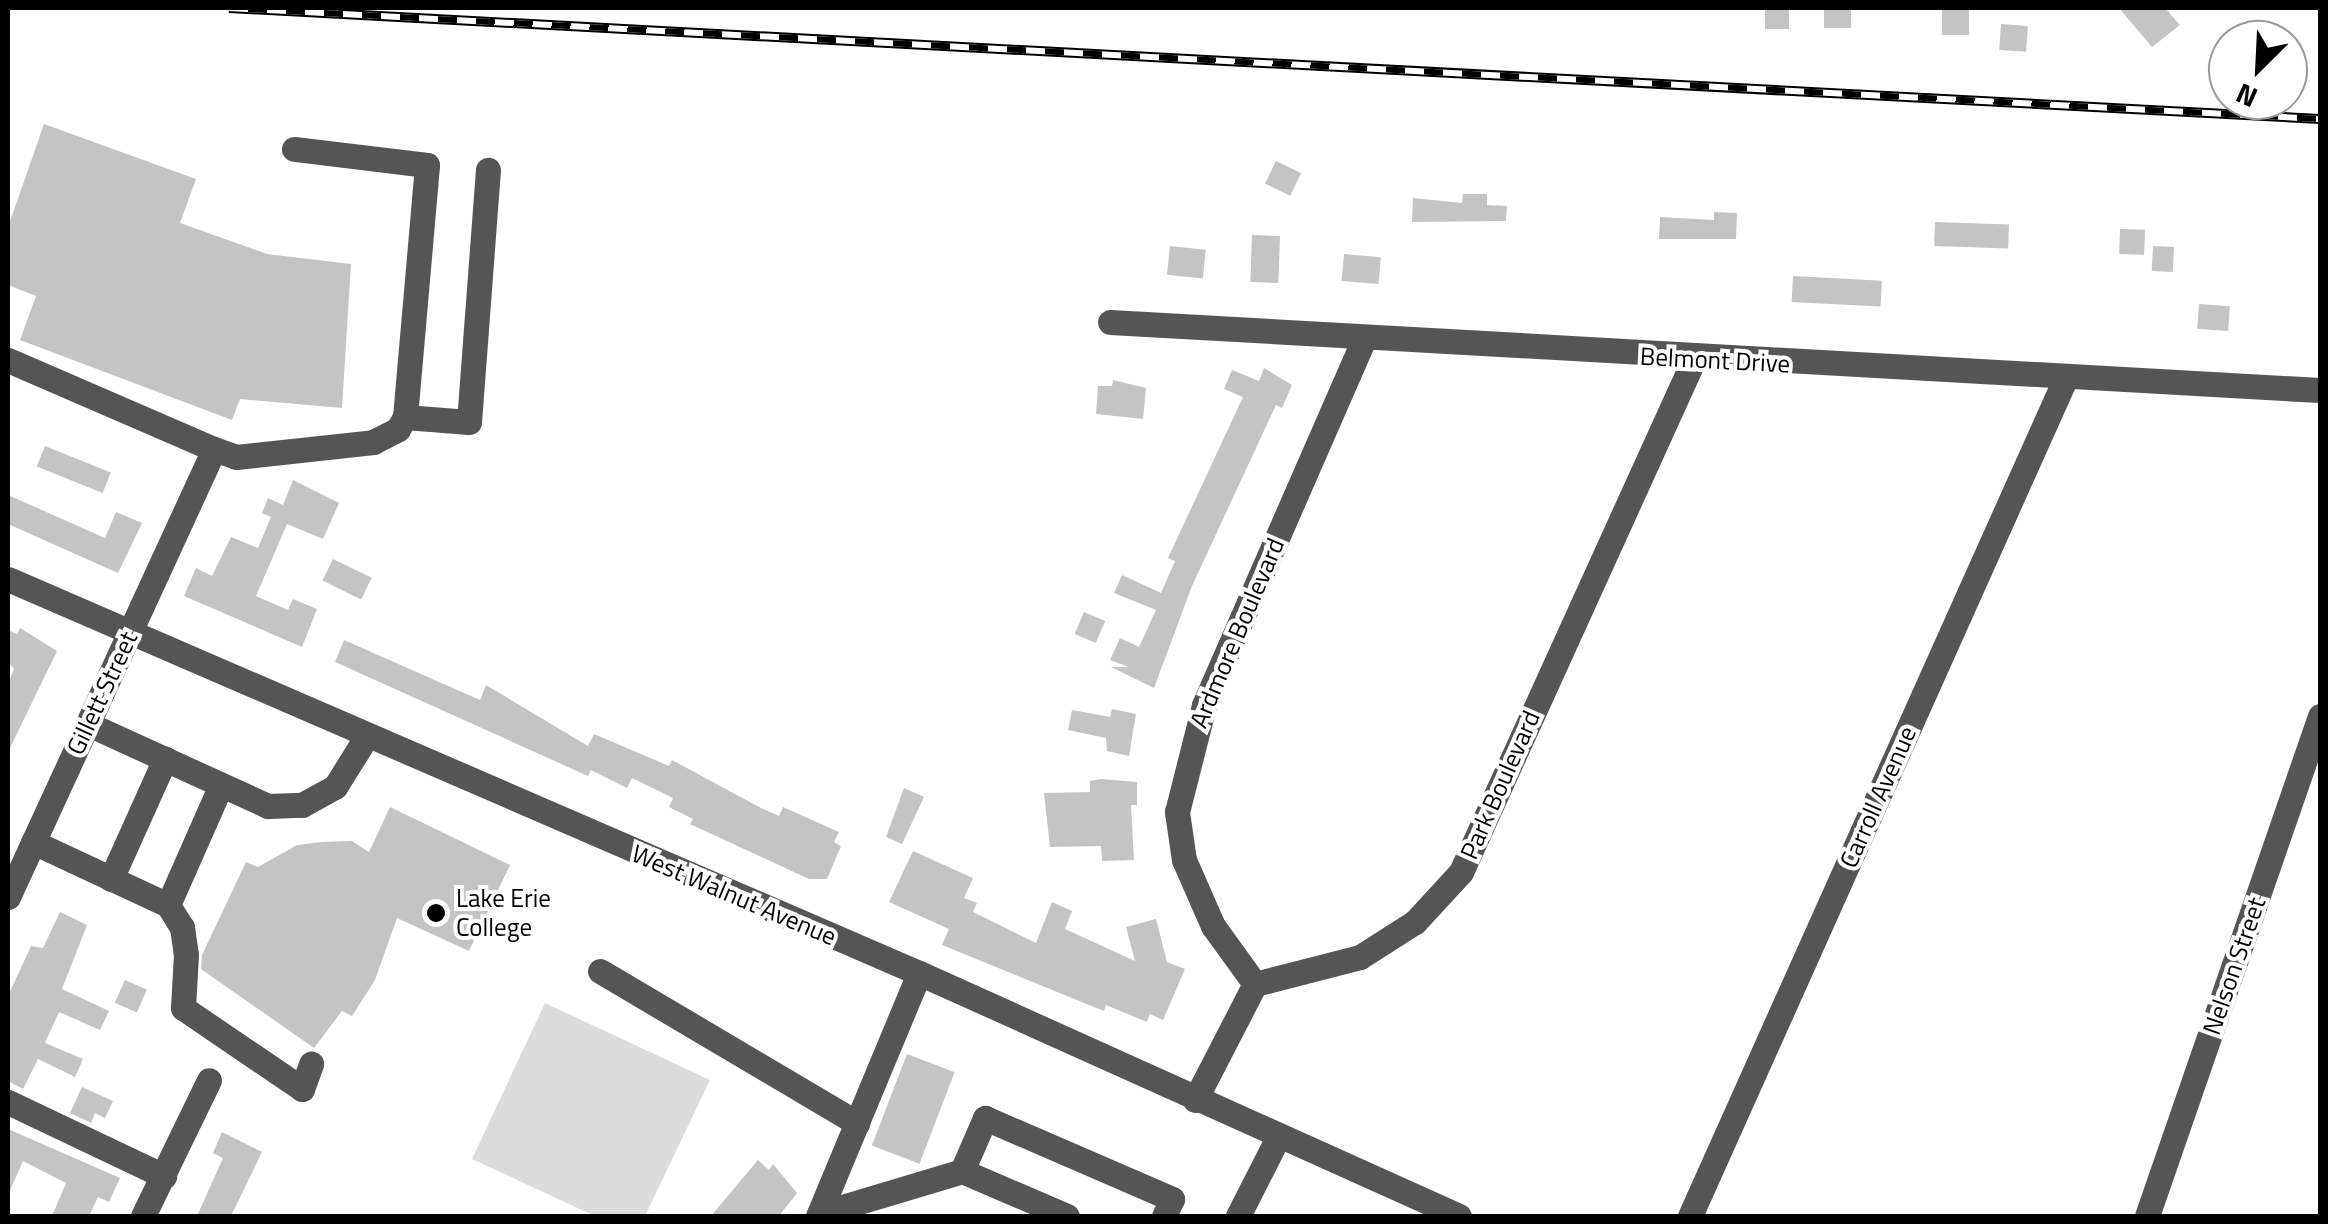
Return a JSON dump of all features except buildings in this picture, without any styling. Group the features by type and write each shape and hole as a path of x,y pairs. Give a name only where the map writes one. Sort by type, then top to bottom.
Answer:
{"street":[{"path":"8,360 236,457 373,442 398,429 405,417 427,165 294,149"},
{"path":"405,417 469,422 488,170"},
{"name":"Belmont Drive","path":"1110,322 1694,360 2320,390"},
{"name":"Ardmore Boulevard","path":"1255,984 1213,926 1184,860 1177,812 1204,705 1364,338"},
{"name":"Park Boulevard","path":"1255,984 1360,957 1415,922 1461,872 1694,360"},
{"name":"Carroll Avenue","path":"1690,1216 2066,377"},
{"name":"Gillett Street","path":"8,897 214,449"},
{"name":"West Walnut Avenue","path":"8,579 366,738 918,973 1277,1139 1459,1216"},
{"name":"Nelson Street","path":"2147,1216 2320,716"},
{"path":"88,724 268,806 302,805 335,787 366,738"},
{"path":"111,878 165,759"},
{"path":"168,905 222,785"},
{"path":"33,842 168,905 182,927 186,954 184,1008 302,1089 311,1064"},
{"path":"600,971 857,1123"},
{"path":"819,1215 918,973"},
{"path":"1195,1100 1255,984"},
{"path":"143,1216 209,1080"},
{"path":"8,1102 164,1176"},
{"path":"962,1171 986,1118 1172,1200 1164,1216"},
{"path":"1238,1216 1277,1139"},
{"path":"819,1215 962,1171 1067,1216"}],"shaded area":[{"path":"545,1003 710,1080 645,1216 595,1216 472,1159"}],"railway":[{"path":"229,8 2320,119"}],"place":[{"name":"Lake Erie College","path":"436,913"}]}
